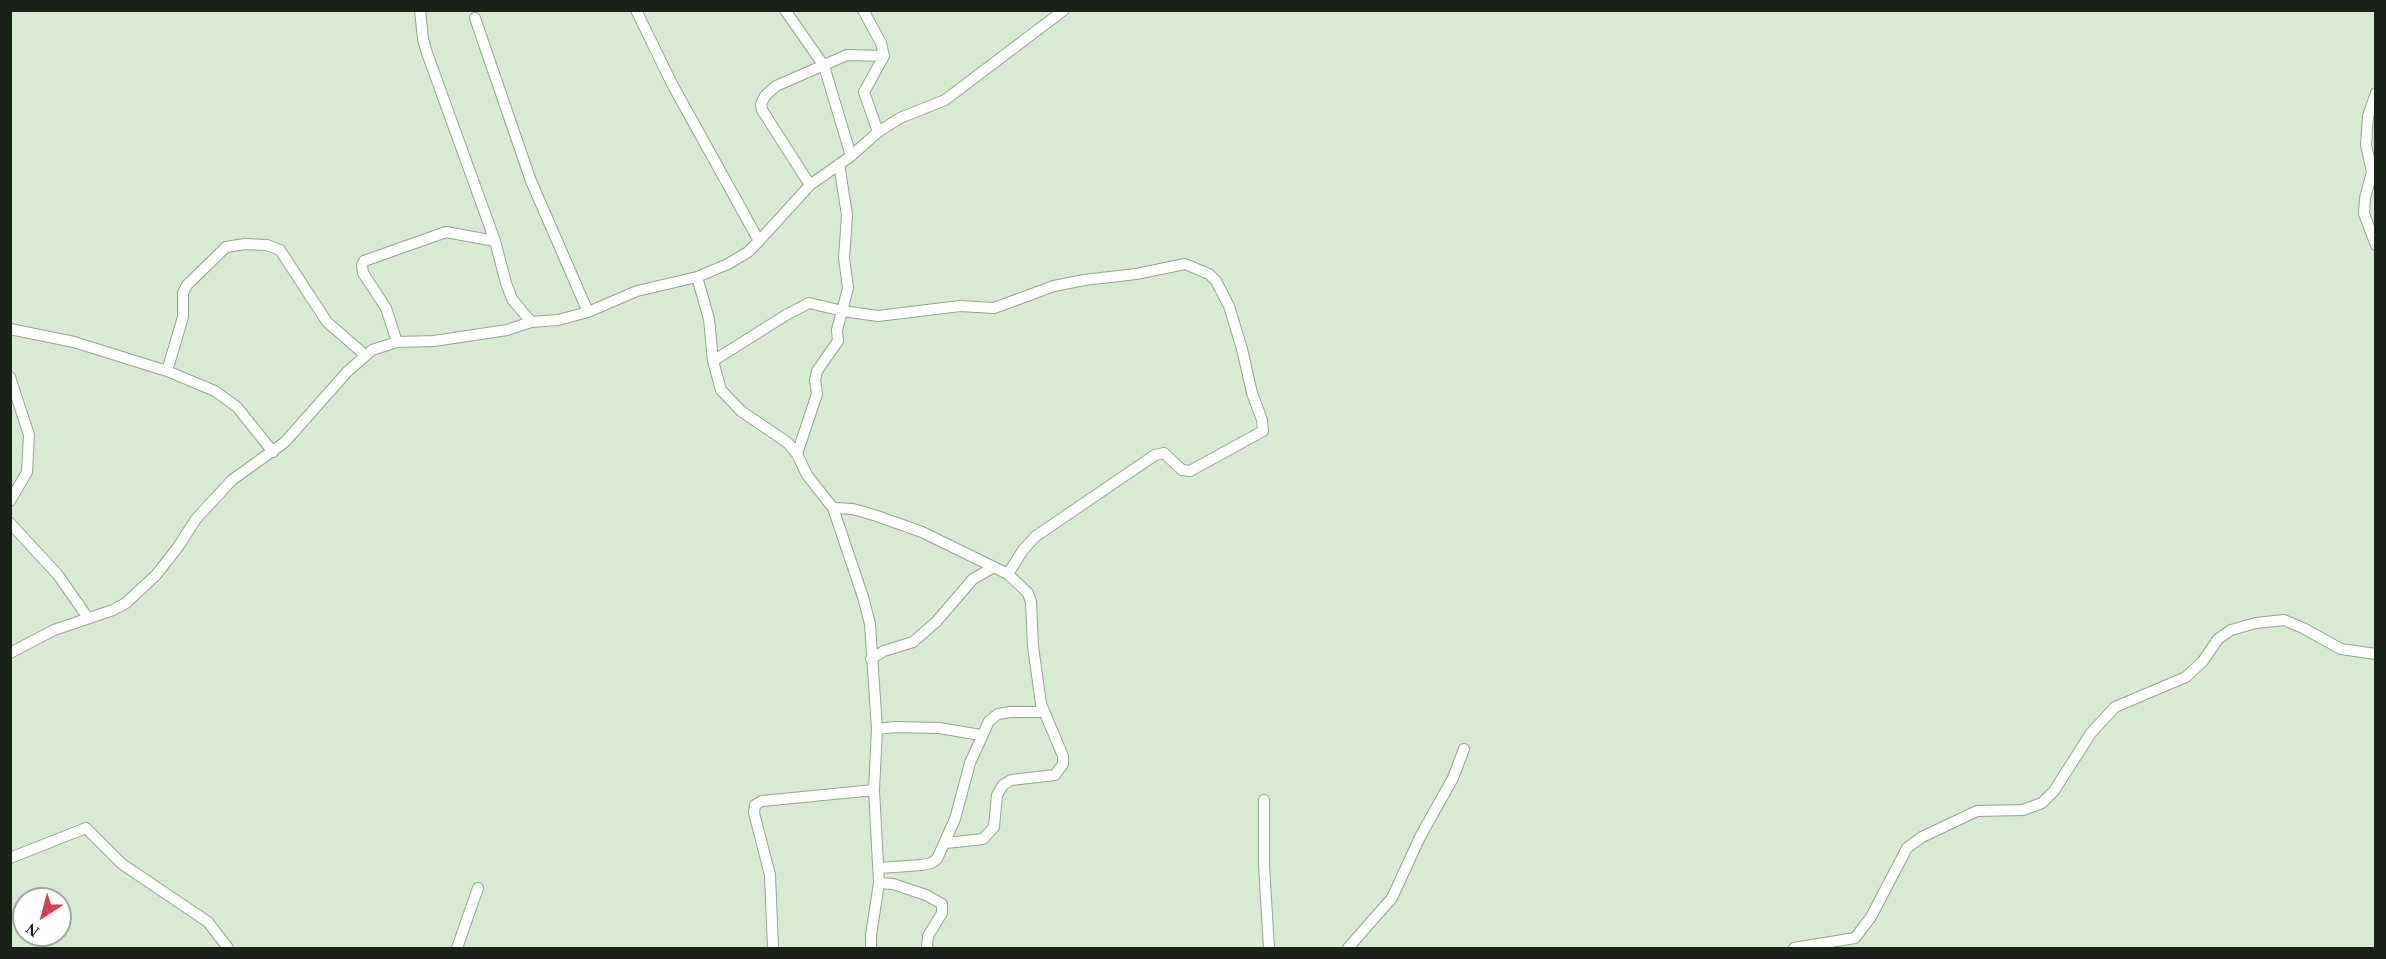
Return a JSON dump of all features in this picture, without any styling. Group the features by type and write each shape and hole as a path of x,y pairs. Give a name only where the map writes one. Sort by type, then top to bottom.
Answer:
{"street":[{"path":"420,10 427,54 495,241 506,283 512,299 531,322"},
{"path":"636,10 677,94 759,241"},
{"path":"785,10 824,66 851,156"},
{"path":"863,10 881,43 884,56 864,92 878,132"},
{"path":"10,653 54,630 113,610 126,603 156,575 206,507 232,480 285,442 364,355 383,345 396,342 448,339 507,330 531,322 558,320 588,312 637,291 697,277 728,264 759,241 810,185 851,156 878,132 900,118 945,100 1064,10"},
{"path":"475,18 531,181 588,312"},
{"path":"810,185 762,110 761,104 765,96 776,86 847,55 884,56"},
{"path":"2376,93 2368,116 2371,136 2366,145 2372,172 2365,198 2364,214 2376,245"},
{"path":"797,454 817,394 815,380 817,371 838,341 837,330 848,288 844,258 847,214 839,164"},
{"path":"396,342 386,308 363,273 364,261 443,232 495,241"},
{"path":"166,371 183,317 182,298 187,285 226,248 245,244 267,245 280,250 327,322 364,355"},
{"path":"714,361 809,303 878,316 960,306 994,308 1066,283 1185,264 1201,269 1216,281 1229,306 1252,393 1262,420 1263,431 1190,471 1182,470 1164,453 1155,455 1036,536 1023,550 1008,574"},
{"path":"697,277 709,319 714,361 721,390 741,411 788,443 797,454 807,475 833,507 870,624 877,729 874,790 879,868 871,948"},
{"path":"11,330 74,342 166,371 225,397 237,407 273,452"},
{"path":"10,377 14,404 29,435 29,464 10,501"},
{"path":"833,507 853,509 922,532 1008,574 1028,593 1031,602 1033,646 1041,704 1063,756 1063,764 1060,771 1048,778 1011,780 1003,784 997,795 994,827 988,834 978,841 945,843"},
{"path":"10,523 58,575 88,618"},
{"path":"871,659 884,651 913,642 936,622 973,579 994,567"},
{"path":"1794,948 1856,938 1870,917 1907,848 1922,837 1977,811 2023,810 2042,803 2054,791 2091,734 2115,707 2186,677 2204,661 2218,639 2231,630 2256,623 2284,620 2302,627 2341,649 2376,654"},
{"path":"879,868 931,863 942,852 955,819 965,780 981,735 989,721 998,714 1044,712"},
{"path":"877,729 939,728 981,735"},
{"path":"1348,948 1392,898 1420,837 1453,778 1464,749"},
{"path":"773,948 770,875 754,813 755,805 762,801 874,790"},
{"path":"1264,800 1264,866 1269,948"},
{"path":"10,858 86,828 122,864 208,922 228,948"},
{"path":"879,883 893,884 926,895 942,904 942,913 928,936 927,948"},
{"path":"458,948 478,888"}]}
